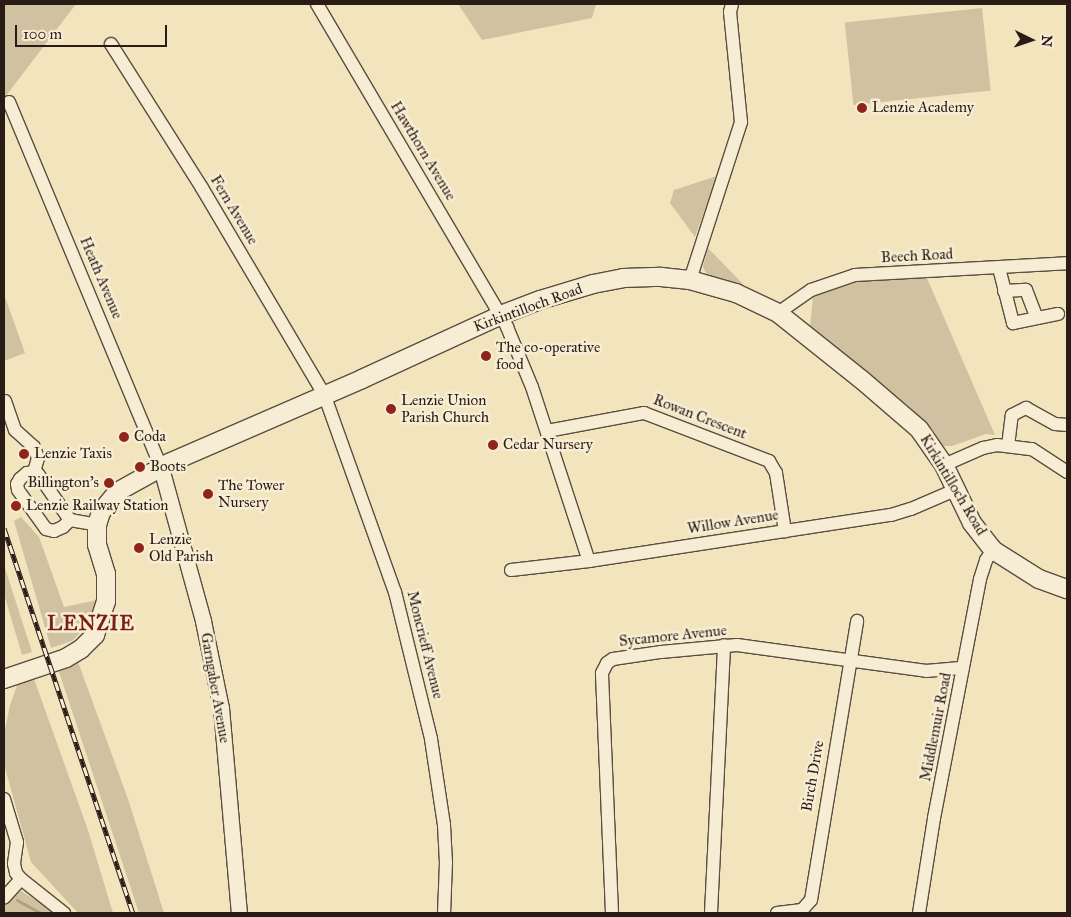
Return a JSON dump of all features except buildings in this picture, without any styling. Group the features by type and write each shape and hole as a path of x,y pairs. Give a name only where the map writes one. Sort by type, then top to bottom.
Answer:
{"main road":[{"name":"Kirkintilloch Road","path":"97,524 101,512 117,492 161,468 501,316 549,297 593,284 623,278 661,277 690,280 736,293 778,313 920,429 944,465 972,523 993,550 1039,579 1067,589"},
{"path":"4,679 66,658 80,649 95,635 106,602 106,574 97,545 97,524"}],"street":[{"name":"Hawthorn Avenue","path":"317,4 501,316 532,387 589,561"},
{"path":"690,280 741,122 730,12 732,4"},
{"name":"Fern Avenue","path":"111,44 202,188 324,394"},
{"name":"Heath Avenue","path":"9,102 161,468"},
{"name":"Beech Road","path":"778,313 811,290 855,275 1067,264"},
{"path":"999,268 1013,323 1058,314"},
{"path":"1004,291 1026,290 1036,318"},
{"name":"Moncrieff Avenue","path":"324,394 395,592 431,740 444,825 446,862 444,913"},
{"path":"6,401 16,430 34,447 38,458 34,472"},
{"path":"1008,446 1012,415 1026,408 1055,424 1067,425"},
{"name":"Rowan Crescent","path":"547,431 644,413 768,461 776,473 785,531"},
{"path":"944,465 990,446 1008,446 1032,449 1067,472"},
{"name":"Garngaber Avenue","path":"161,468 203,621 221,708 239,913"},
{"path":"70,520 64,527 54,531 46,529 18,490 17,484 27,473 34,472 38,474 70,520 97,524"},
{"name":"Willow Avenue","path":"512,570 589,561 891,515 911,509 955,490"},
{"name":"Middlemuir Road","path":"919,913 980,579 985,564 993,550"},
{"name":"Birch Drive","path":"777,913 802,910 810,900 857,621"},
{"path":"711,913 724,645"},
{"name":"Sycamore Avenue","path":"612,913 602,673 604,668 613,659 724,645 754,647 926,671 963,668"},
{"path":"4,799 16,842 14,864 16,873 64,913"},
{"path":"4,898 21,879"}],"shaded area":[{"path":"4,4 76,4 5,97 4,94"},
{"path":"458,4 596,4 592,18 482,40"},
{"path":"982,8 991,91 853,105 845,22"},
{"path":"717,176 695,237 670,203 674,190"},
{"path":"708,248 744,285 707,275 703,267"},
{"path":"926,276 995,435 986,434 952,446 943,446 925,424 810,326 813,297 821,292 856,282"},
{"path":"4,294 25,353 4,361"},
{"path":"21,517 39,537 64,607 97,600 89,624 72,641 51,648 14,521"},
{"path":"4,565 32,652 22,655 4,594"},
{"path":"77,659 128,799 164,913 139,913 58,669"},
{"path":"33,676 88,830 113,913 78,913 31,862 4,764 4,735 10,705 19,680"},
{"path":"21,891 54,913 4,913 4,906"}],"waterway":[{"path":"17,900 40,913"}],"railway":[{"path":"4,528 133,913"}],"place":[{"name":"Lenzie Academy","path":"862,108"},
{"name":"The co-operative food","path":"486,356"},
{"name":"Lenzie Union Parish Church","path":"391,409"},
{"name":"Coda","path":"124,437"},
{"name":"Cedar Nursery","path":"493,445"},
{"name":"Lenzie Taxis","path":"24,454"},
{"name":"Boots","path":"140,467"},
{"name":"Billington's","path":"109,483"},
{"name":"The Tower Nursery","path":"208,494"},
{"name":"Lenzie Railway Station","path":"16,506"},
{"name":"Lenzie Old Parish","path":"139,548"}],"district":[{"name":"LENZIE","path":"91,623"}]}
